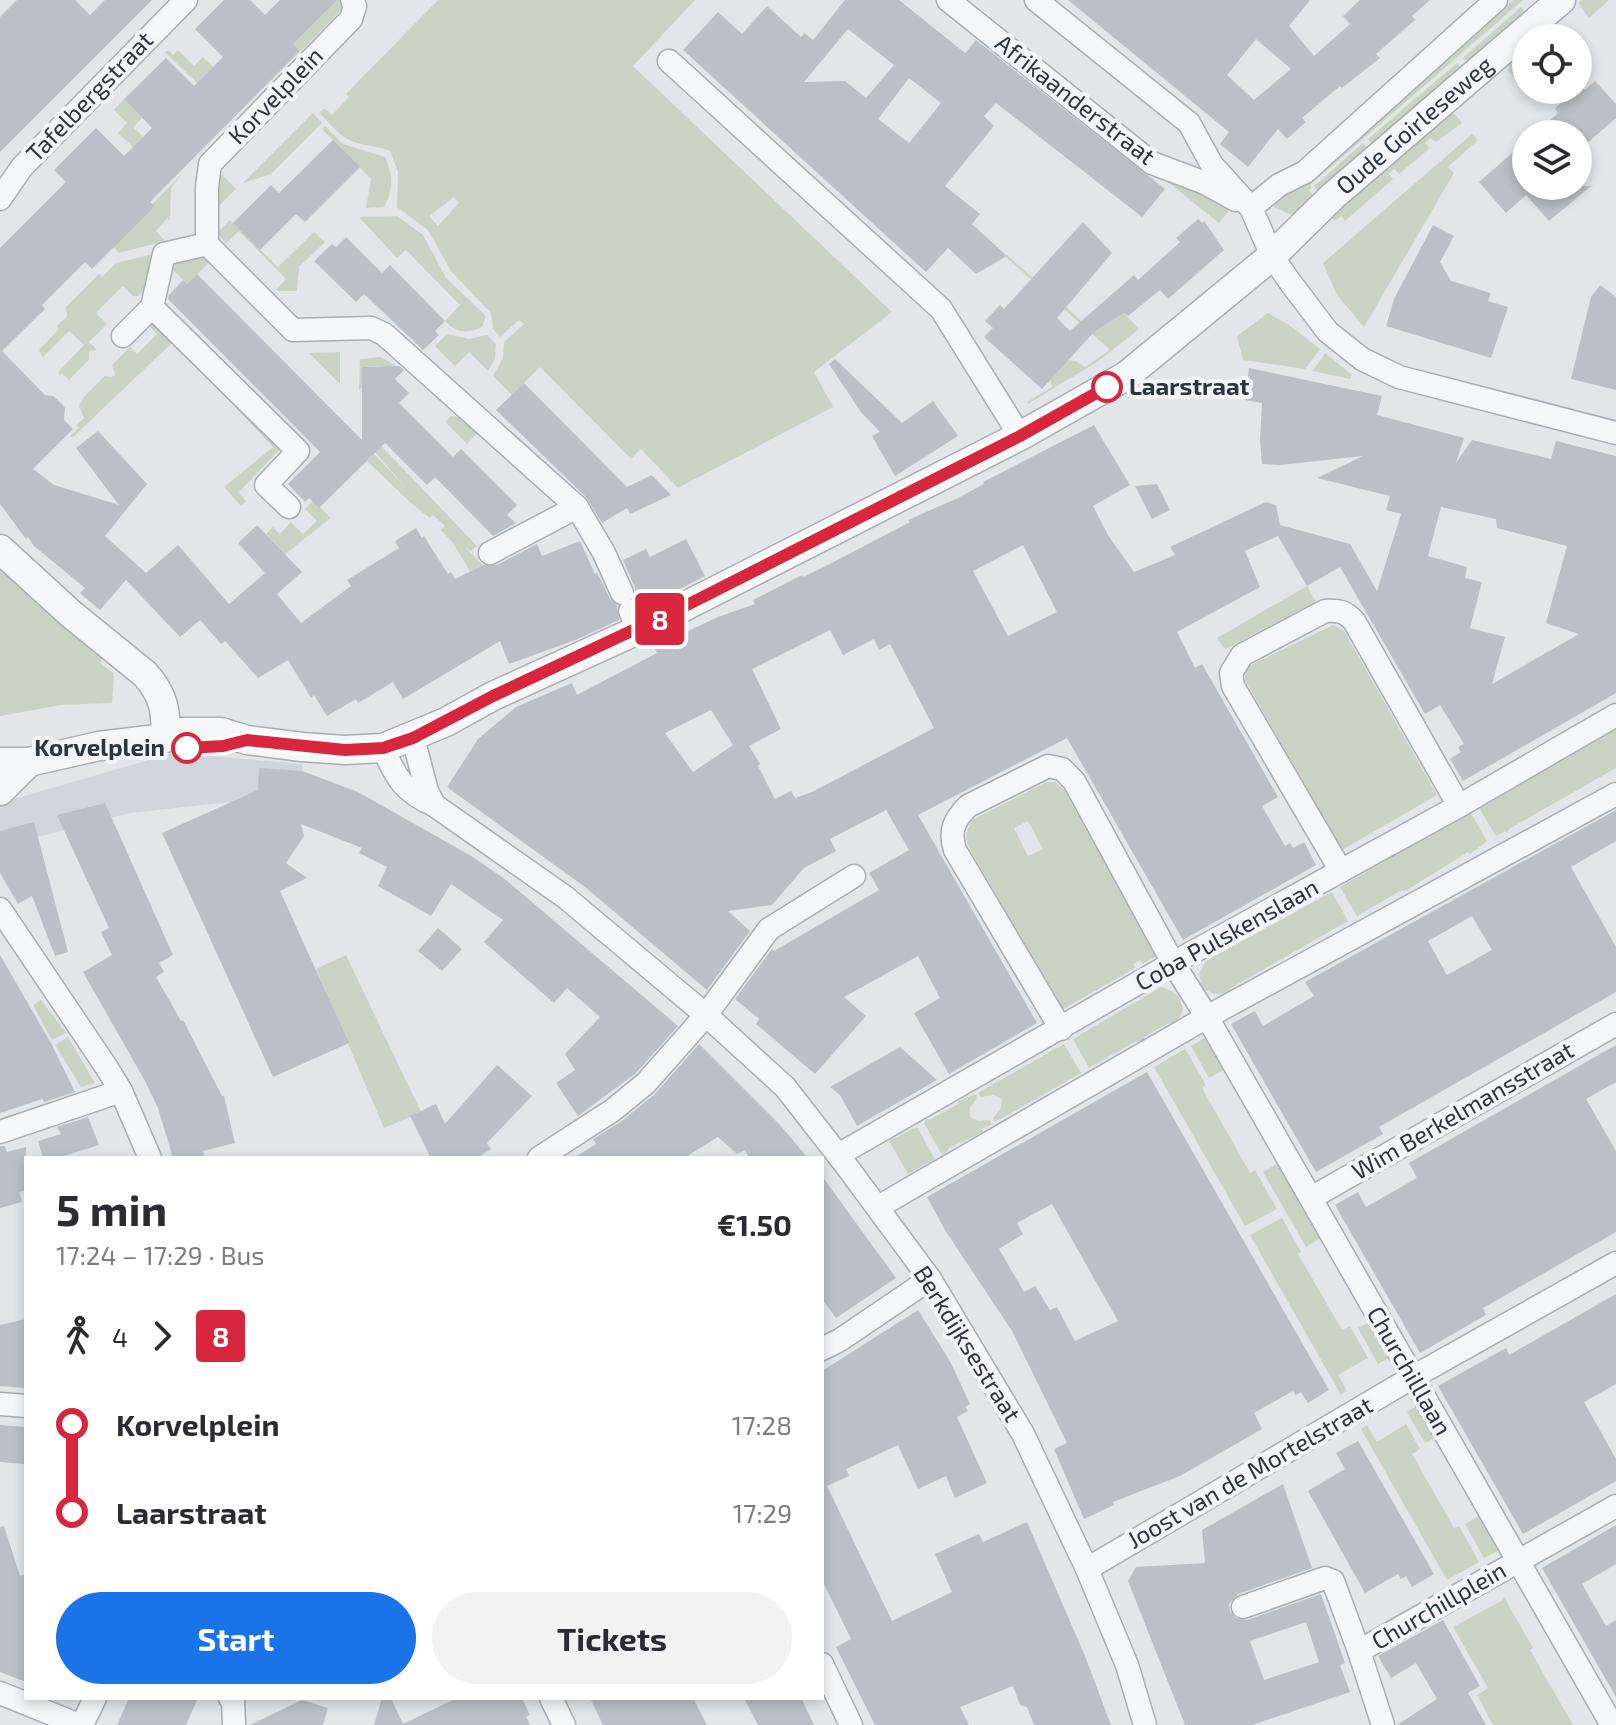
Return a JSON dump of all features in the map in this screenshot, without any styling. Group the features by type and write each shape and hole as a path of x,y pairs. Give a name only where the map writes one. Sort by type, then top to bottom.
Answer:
{"street":[{"name":"Tafelbergstraat","path":"0,199 22,167 186,0"},
{"name":"Korvelplein","path":"207,244 210,164 351,19 355,6 352,0"},
{"name":"Afrikaanderstraat","path":"948,0 1152,163 1205,183 1251,208"},
{"path":"1036,0 1189,123 1212,165 1251,208 1272,256 1328,332 1362,359 1399,377 1616,433"},
{"name":"Oude Goirleseweg","path":"1251,208 1279,185 1305,172 1496,0"},
{"name":"Oude Goirleseweg","path":"1272,256 1333,196 1561,0"},
{"path":"669,61 941,309 1020,436"},
{"path":"123,336 152,307 164,254 207,244 293,330 371,328 384,334 577,507 604,553 630,611"},
{"path":"0,762 29,762 99,746 165,738 182,732 221,732 247,740 331,749 383,748 413,738 493,696 630,611 1020,436 1126,376 1272,256"},
{"path":"152,307 298,451 266,485 289,507"},
{"path":"490,553 577,507"},
{"path":"2,553 154,684 162,695 167,716 165,738"},
{"path":"1341,871 1233,686 1231,673 1242,655 1325,611 1338,610 1347,614 1354,621 1459,806"},
{"name":"Coba Pulskenslaan","path":"838,1155 1616,715"},
{"path":"413,738 427,791 434,805"},
{"name":"Berkdijksestraat","path":"383,748 394,774 413,796 434,805 565,897 706,1015 785,1087 930,1279 1023,1434 1087,1569 1127,1665 1145,1725"},
{"path":"0,791 29,762"},
{"name":"Churchilllaan","path":"1061,1029 955,850 951,838 952,827 968,806 1048,766 1062,769 1074,781 1173,963 1207,1017 1612,1725"},
{"path":"878,1207 1207,1017 1616,794"},
{"path":"542,1156 613,1110 646,1083 706,1015 769,929 854,876"},
{"path":"0,909 121,1091 149,1156"},
{"name":"Wim Berkelmansstraat","path":"1311,1198 1616,1024"},
{"path":"0,1132 121,1091"},
{"name":"Joost van de Mortelstraat","path":"1087,1569 1413,1377 1616,1263"},
{"path":"824,1348 930,1279"},
{"path":"0,1404 24,1406"},
{"name":"Churchillplein","path":"1359,1651 1616,1506"},
{"name":"Churchillplein","path":"1243,1607 1325,1578 1333,1581 1383,1725"},
{"path":"824,1668 851,1725"},
{"path":"0,1693 80,1725 94,1700"},
{"path":"232,1700 234,1725"},
{"path":"552,1700 564,1725"}],"shaded area":[{"path":"173,753 302,764 305,794 130,813 0,847 0,803"}],"green space":[{"path":"318,0 340,0 343,8 301,51 293,44 327,10"},
{"path":"438,0 695,0 633,66 892,312 814,372 833,407 678,488 641,449 631,459 540,367 512,395 493,376 503,358 504,342 524,324 519,320 500,337 493,329 491,313 451,271 428,230 397,207 398,172 390,151 349,140 319,113 324,108 332,115 349,97 346,94","holes":["454,197 459,203 438,226 429,216"]},
{"path":"1513,0 1523,0 1310,185 1312,188 1309,190 1314,196 1292,215 1275,208 1272,202 1309,177"},
{"path":"1582,0 1609,0 1589,18 1578,3"},
{"path":"1521,7 1526,12 1468,63 1463,58"},
{"path":"168,50 173,55 178,50 194,66 203,57 213,67 197,83 165,52"},
{"path":"1457,63 1462,68 1373,145 1368,139"},
{"path":"124,99 142,118 133,127 143,137 133,147 118,133 127,123 114,110"},
{"path":"313,113 322,123 271,174 243,183"},
{"path":"1450,114 1455,114 1462,123 1436,142 1430,138 1425,143 1430,148 1399,174 1394,169 1389,174 1393,179 1345,221 1341,216 1335,221 1332,217"},
{"path":"325,126 343,144 385,157 391,182 384,207 366,208 371,179 322,129"},
{"path":"1472,134 1478,140 1448,167 1454,173 1364,327 1337,295 1323,263"},
{"path":"1363,143 1368,149 1319,192 1314,186"},
{"path":"219,172 236,189 216,209"},
{"path":"182,174 171,188 170,221 167,218 156,231 165,241 119,253 111,245"},
{"path":"1166,175 1229,210 1219,223 1164,179"},
{"path":"397,216 423,235 446,278 486,316 482,327 462,331 449,325 445,321 460,305 406,250 397,258 359,217"},
{"path":"230,220 278,267 314,232 325,242 299,267 297,291 275,291 286,279 239,231 226,243 219,231"},
{"path":"153,254 147,289 133,296 123,286 96,313 107,324 89,342 97,350 89,351 89,360 69,380 62,373 60,375 58,372 84,345 69,331 43,357 39,350 59,329 57,326 67,316 66,307 99,274 102,277 116,263"},
{"path":"1007,255 1094,332 1124,313 1139,329 1097,362 1028,404 1052,387 1050,377 1066,360 1076,361 1085,367 1110,350"},
{"path":"201,257 211,261 187,284 172,269 173,264"},
{"path":"1268,313 1320,349 1305,369 1243,360 1237,336"},
{"path":"148,316 178,337 72,438 70,436 79,428 76,425 84,418 79,406 83,398 105,376 115,375 112,365 130,347 137,354 157,334 144,320"},
{"path":"447,334 469,339 487,335 496,344 495,359 488,371 469,352 455,366 435,346"},
{"path":"340,352 340,384 309,353"},
{"path":"1325,353 1352,375 1350,379 1313,371"},
{"path":"381,357 395,365 388,372 382,366 362,367 362,387 359,391 360,359"},
{"path":"243,405 282,447 239,492 246,501 241,506 224,487 273,447 235,407"},
{"path":"451,416 468,418 482,428 467,444 445,422"},
{"path":"369,433 477,546 471,551 464,546 483,565 470,571 441,530 445,526 433,515 430,518 412,504 367,461 374,454 406,488 375,452"},
{"path":"313,501 331,518 285,554 266,534 273,527 280,534 291,522 303,534 317,521 305,509"},
{"name":"Korvelplein","path":"0,567 108,652 100,663 114,674 112,703 61,705 0,716"},
{"path":"1307,586 1316,602 1225,649 1217,638"},
{"path":"1333,625 1344,631 1437,795 1342,850 1245,680 1246,670 1251,665"},
{"path":"1613,728 1616,729 1616,768 1509,829 1507,833 1496,836 1479,808 1486,801 1493,800 1610,733"},
{"path":"1046,782 1055,782 1064,790 1158,955 1143,964 1140,960 1133,964 1135,968 1063,1009 969,848 967,833 974,819","holes":["1028,821 1043,849 1028,856 1014,828"]},
{"path":"1470,812 1487,841 1470,854 1468,852 1404,892 1402,890 1357,916 1340,887"},
{"path":"1332,892 1348,921 1227,993 1214,994 1202,988 1199,974 1206,961"},
{"path":"346,955 421,1112 384,1128 316,969"},
{"path":"1161,987 1174,993 1181,1003 1181,1014 1177,1020 1089,1068 1073,1039"},
{"path":"41,1000 66,1033 52,1040 33,1005"},
{"path":"68,1037 95,1083 81,1087 55,1045"},
{"path":"1206,1037 1227,1068 1209,1078 1191,1046"},
{"path":"1064,1044 1081,1073 995,1122 993,1118 1001,1108 1002,1099 993,1095 981,1097 978,1093"},
{"path":"1185,1049 1206,1085 1202,1088 1250,1173 1255,1170 1277,1209 1245,1226 1154,1067"},
{"path":"975,1094 977,1098 970,1108 970,1117 978,1121 990,1120 992,1124 982,1129 983,1132 949,1148 945,1154 941,1153 925,1120"},
{"path":"917,1127 935,1159 908,1174 889,1141"},
{"path":"1281,1162 1324,1236 1306,1247 1263,1172"},
{"path":"1282,1218 1301,1252 1298,1254 1342,1330 1350,1326 1368,1358 1338,1375 1347,1391 1341,1395 1250,1235"},
{"path":"1372,1321 1392,1356 1378,1364 1358,1328"},
{"path":"1420,1404 1438,1436 1425,1443 1407,1412"},
{"path":"1406,1424 1420,1449 1412,1454 1454,1528 1459,1526 1479,1562 1447,1580 1361,1429 1367,1425 1377,1442"},
{"path":"1482,1514 1499,1545 1499,1550 1484,1558 1465,1524"},
{"path":"1504,1597 1573,1725 1493,1725 1477,1695 1488,1688 1453,1627"}],"building":[{"path":"17,0 75,0 90,15 105,0 152,0 0,152 0,17"},
{"path":"224,0 250,0 265,15 280,0 337,0 293,44 300,51 150,202 155,206 92,269 85,262 42,305 45,309 2,351 45,395 53,396 62,404 65,408 64,420 73,429 33,469 54,485 119,505 76,448 98,431 147,484 105,536 146,573 178,545 229,604 265,573 238,543 257,525 302,572 277,594 301,623 351,586 347,580 399,548 395,541 416,528 448,574 451,572 455,579 483,565 497,565 537,544 542,556 580,541 595,574 597,572 610,599 617,606 619,620 578,639 509,664 500,641 403,699 393,682 358,703 356,699 327,716 314,695 311,698 288,660 258,678 225,641 221,644 200,620 180,637 126,580 100,610 80,593 85,588 34,546 28,537 26,539 0,504 0,248 66,182 54,170 96,128 124,156 152,128 124,99 166,58 194,86 223,57 195,29"},
{"path":"845,0 899,0 965,53 976,40 1165,189 1142,217 996,103 984,116 994,126 945,186 980,214 972,224 1007,256 976,274 948,248 926,272 683,50 718,12 742,34 767,6 801,37 804,33 813,40","holes":["848,29 894,65 866,98 845,81 804,82","909,78 941,103 909,143 878,119"]},
{"path":"1068,0 1310,0 1289,26 1314,56 1350,24 1343,16 1360,0 1430,0 1412,16 1415,20 1376,54 1380,58 1302,118 1306,122 1287,139 1278,129 1248,167 1220,144 1229,132","holes":["1256,39 1291,69 1254,100 1227,75"]},
{"path":"1595,81 1616,104 1616,118 1592,139 1592,120 1550,120 1558,113 1555,108 1560,104 1592,104 1592,84"},
{"path":"333,140 360,167 305,222 296,214 260,250 233,223 271,185 279,193"},
{"path":"1512,153 1512,200 1520,200 1506,213 1479,182"},
{"path":"1530,200 1574,200 1549,221"},
{"path":"1198,219 1202,223 1204,221 1224,250 1168,299 1160,290 1128,316 1124,313 1094,332 1042,389 984,337 993,328 985,321 1000,305 1004,309 1083,222 1112,253 1057,318 1070,331 1134,275 1138,280 1180,242 1176,238"},
{"path":"1433,225 1454,236 1440,262 1451,281 1491,293 1488,301 1508,307 1491,358 1386,326 1394,299"},
{"path":"346,237 382,273 390,265 445,321 435,331 439,335 423,350 364,294 356,302 314,261 332,244 336,247"},
{"path":"197,274 362,440 362,367 399,366 404,370 395,379 409,393 399,403 453,457 461,449 517,505 507,515 516,523 493,536 435,477 427,485 385,443 319,508 309,498 305,502 288,484 320,452 168,299 183,280 187,284"},
{"path":"1600,285 1616,297 1616,390 1571,379 1591,297"},
{"path":"835,359 902,423 933,401 958,436 895,476 872,436 880,432 861,412 829,364"},
{"path":"1249,368 1382,396 1377,415 1464,438 1456,463 1472,440 1551,459 1556,441 1616,456 1616,693 1463,781 1450,759 1461,752 1458,747 1464,744 1440,705 1425,714 1340,567 1307,586 1278,536 1245,551 1260,587 1177,632 1195,668 1202,664 1278,797 1262,806 1285,846 1290,843 1293,848 1304,842 1316,865 1183,940 1067,738 918,815 1037,1023 949,1074 914,1013 940,998 918,956 844,997 866,1016 815,1074 756,1024 759,1019 735,999 772,949 774,951 879,890 869,873 909,850 886,810 830,839 836,851 804,868 772,905 728,911 750,931 707,990 585,887 447,787 478,739 516,707 572,683 577,695 657,653 654,647 718,617 755,604 753,600 824,567 910,522 908,520 958,498 1094,425 1130,485 1093,506 1108,535 1134,572 1175,555 1170,547 1266,502 1276,505 1280,525 1350,544 1377,591 1401,514 1386,510 1390,496 1317,478 1363,456 1280,465 1262,464 1262,403 1245,400","holes":["1441,507 1496,519 1497,528 1567,546 1546,623 1579,634 1492,684 1505,637 1470,628 1482,582 1465,578 1467,567 1428,556","1023,545 1057,612 1008,636 973,571","830,630 843,655 874,639 879,650 890,644 934,728 812,792 795,798 791,791 775,799 749,746 781,729 752,669","711,710 733,745 693,772 665,733"]},
{"path":"524,383 627,487 652,475 671,495 630,514 627,508 602,523 586,497 496,410"},
{"path":"1157,484 1170,510 1152,519 1135,486"},
{"path":"686,539 705,576 644,607 635,598 635,588 623,560 646,549 650,557"},
{"path":"259,768 302,771 358,792 473,857 506,880 678,1026 636,1073 578,1116 556,1083 575,1070 565,1054 600,1017 567,988 554,1003 484,942 503,920 451,884 431,916 378,886 387,867 359,853 362,848 301,824 304,836 286,863 307,878 280,891 349,1043 273,1077 162,833 258,790"},
{"path":"105,803 173,955 159,963 164,972 156,977 224,1096 235,1143 203,1151 204,1156 172,1156 158,1108 145,1081 83,972 112,955 101,932 109,928 57,815"},
{"path":"1616,810 1616,841 1571,867 1616,947 1616,992 1379,1127 1383,1134 1316,1172 1231,1024 1255,1011 1263,1026 1314,996 1305,982","holes":["1472,916 1492,950 1447,975 1428,941"]},
{"path":"34,822 68,952 55,956 32,896 18,904 0,873 0,831"},
{"path":"438,928 462,949 442,971 418,951"},
{"path":"0,955 75,1092 0,1113"},
{"path":"699,1044 780,1125 806,1156 748,1156 745,1150 737,1154 718,1137 687,1156 577,1156 596,1144 593,1139 622,1121 655,1094"},
{"path":"1616,1045 1616,1082 1586,1099 1616,1151 1616,1232 1483,1308 1486,1315 1420,1353 1335,1205 1358,1192 1366,1207 1417,1178 1409,1163"},
{"path":"900,1047 937,1080 857,1126 840,1095 830,1087"},
{"path":"497,1065 532,1096 487,1143 491,1149 480,1156 430,1156 410,1116 436,1104 445,1124"},
{"path":"1147,1072 1329,1390 1308,1403 1301,1392 1296,1395 1293,1391 1254,1413 1262,1429 1180,1476 1113,1502 1114,1505 1084,1519 1054,1449 1067,1443 1012,1331 945,1230 927,1197","holes":["1052,1204 1118,1321 1075,1341 1057,1307 1050,1310 1035,1286 1024,1292 999,1249 1023,1234 1017,1223"]},
{"path":"88,1117 99,1145 64,1156 42,1156 38,1141 61,1134 57,1127"},
{"path":"0,1146 5,1146 7,1152 26,1147 24,1191 19,1192 22,1202 0,1208"},
{"path":"824,1179 896,1278 836,1318 824,1302"},
{"path":"1616,1294 1616,1384 1584,1402 1616,1459 1616,1481 1523,1534 1438,1386 1506,1348 1509,1355"},
{"path":"918,1310 951,1363 970,1404 965,1407 968,1411 957,1417 987,1483 955,1498 946,1476 918,1489 898,1445 846,1469 849,1476 827,1486 892,1621 952,1592 935,1554 979,1534 983,1542 1027,1522 1111,1725 1034,1725 1027,1707 1020,1705 1013,1686 960,1707 969,1725 875,1725 836,1647 851,1639 824,1584 824,1370"},
{"path":"24,1319 24,1388 0,1386 0,1325"},
{"path":"0,1425 24,1427 24,1464 0,1462"},
{"path":"1358,1441 1434,1574 1412,1587 1406,1576 1401,1579 1398,1574 1365,1593 1308,1491 1345,1469 1336,1453"},
{"path":"1283,1484 1312,1568 1238,1594 1229,1604 1230,1611 1235,1618 1247,1620 1321,1594 1345,1663 1340,1665 1350,1692 1252,1725 1185,1725 1128,1581 1136,1567 1205,1563 1202,1530","holes":["1306,1622 1319,1662 1264,1680 1250,1641"]},
{"path":"1616,1525 1616,1564 1582,1584 1606,1626 1616,1620 1616,1697 1542,1568"},
{"path":"4,1526 20,1576 24,1575 24,1681 0,1672 0,1527"},
{"path":"1443,1620 1480,1686 1468,1693 1486,1725 1397,1725 1437,1699 1416,1663 1391,1678 1378,1656"},
{"path":"128,1700 197,1700 186,1725 117,1725"},
{"path":"302,1700 328,1708 323,1725 250,1725"},
{"path":"381,1700 392,1700 403,1724 453,1700 523,1700 530,1715 526,1717 530,1725 374,1725"},
{"path":"591,1700 694,1700 707,1725 603,1725"},
{"path":"745,1700 802,1700 814,1725 758,1725"}],"bus line":[{"name":"8","path":"187,748 223,746 247,740 345,750 383,748 413,738 493,696 638,630 1020,436 1107,387"}],"place":[{"name":"Laarstraat","path":"1107,387"},
{"name":"Korvelplein","path":"187,748"}]}
